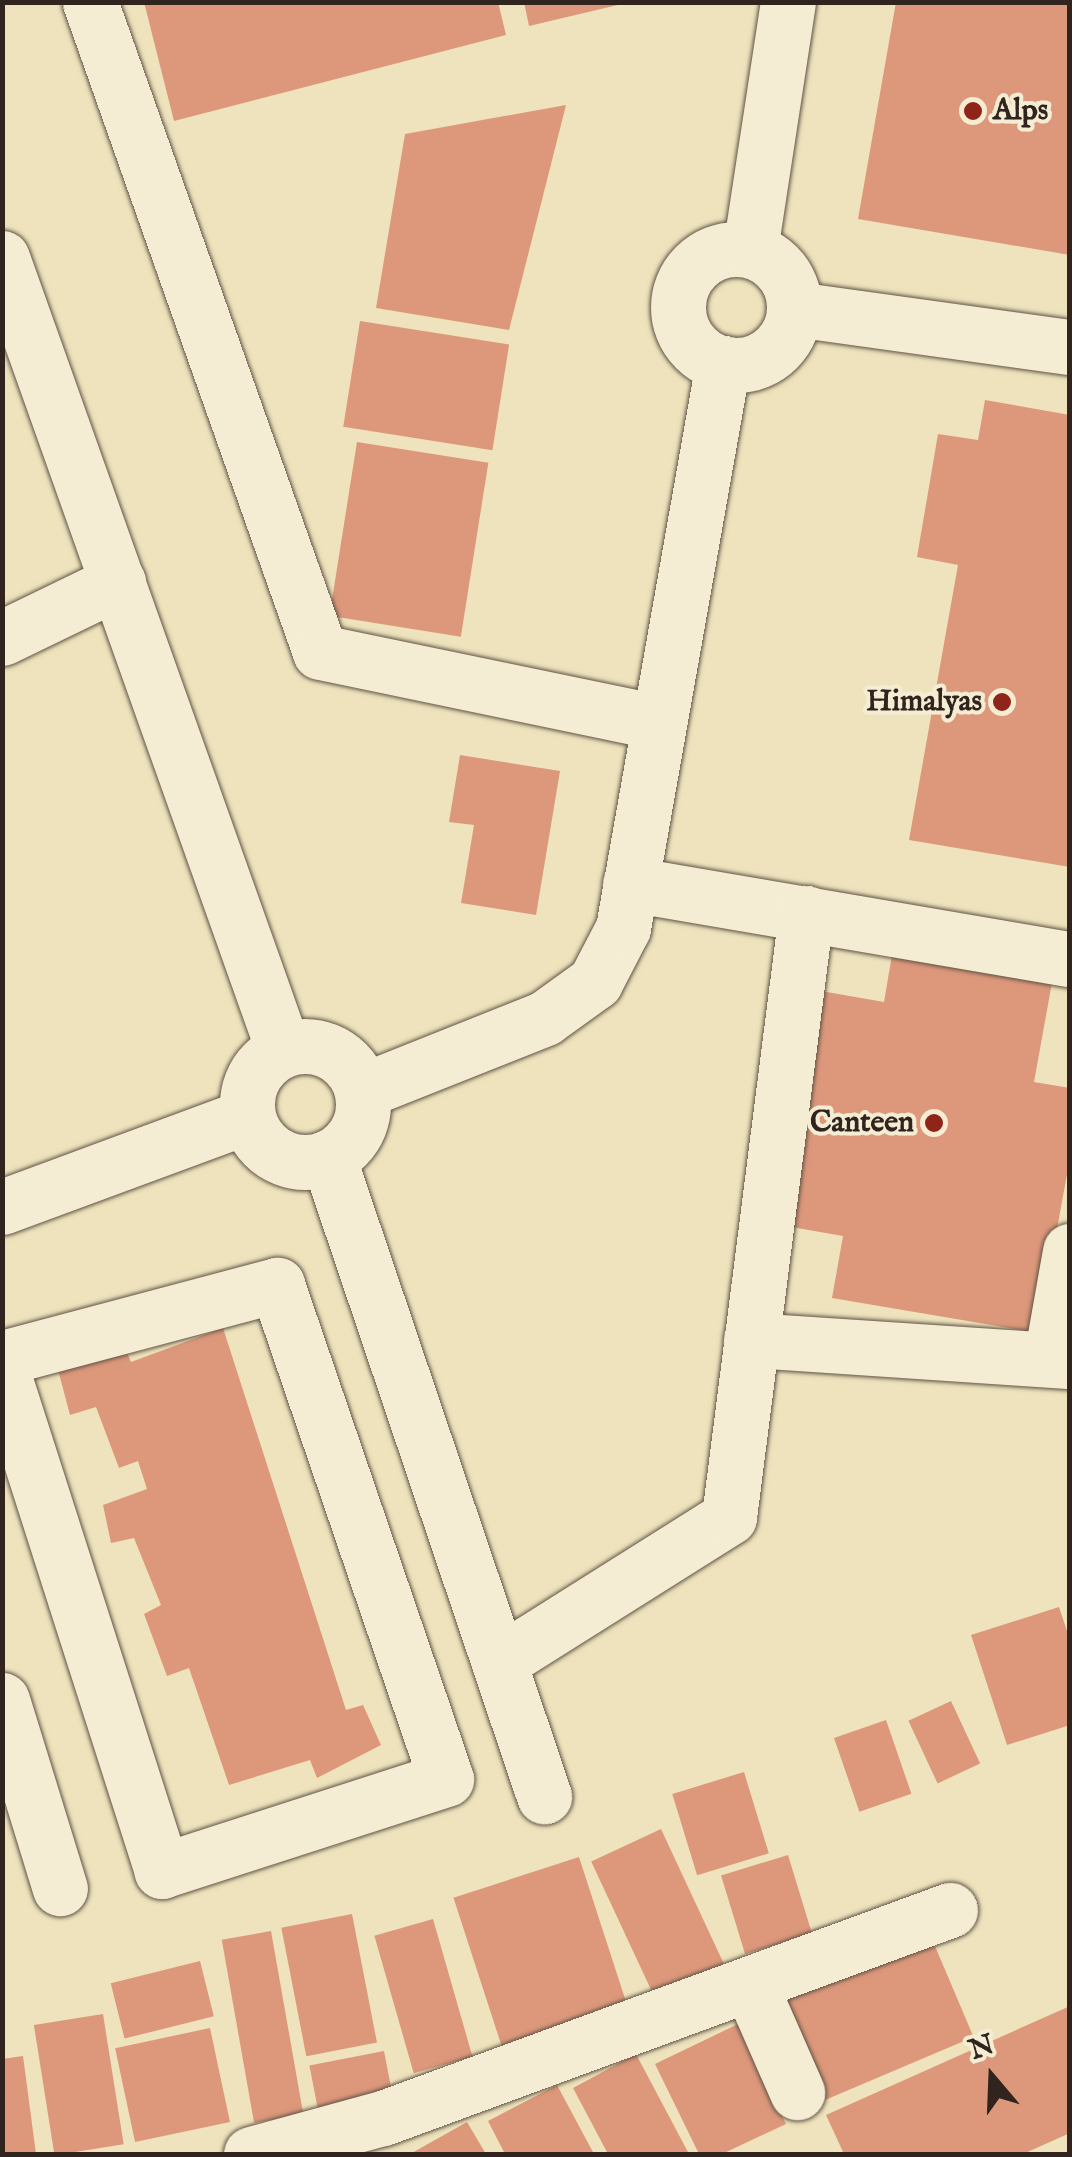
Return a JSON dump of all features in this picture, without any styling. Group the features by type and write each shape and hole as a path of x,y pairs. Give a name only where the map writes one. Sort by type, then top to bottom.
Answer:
{"street":[{"path":"90,2 320,652 659,722"},
{"path":"750,250 788,2"},
{"path":"729,248 750,250 784,271 795,309 790,329 763,358 723,363 690,342 678,303 694,267 729,248"},
{"path":"2,258 18,352 118,582 283,1050"},
{"path":"795,309 1070,347"},
{"path":"362,1090 546,1018 595,982 622,928 723,363"},
{"path":"2,638 118,582"},
{"path":"630,884 1070,959"},
{"path":"498,1662 728,1517 806,914"},
{"path":"283,1050 341,1057 362,1090 357,1131 328,1157 287,1160 256,1135 248,1116 254,1077 283,1050"},
{"path":"2,1208 248,1116"},
{"path":"328,1157 544,1796"},
{"path":"752,1340 1060,1360 1070,1251"},
{"path":"2,1358 276,1286 446,1779 162,1872 2,1371"},
{"path":"2,1700 60,1888"},
{"path":"251,2154 392,2136 950,1910"},
{"path":"752,1987 797,2092"}],"building":[{"path":"144,2 498,2 506,35 174,121"},
{"path":"524,2 622,2 622,4 529,26"},
{"name":"Alps","path":"896,2 1070,2 1070,255 858,219"},
{"path":"566,105 509,330 376,308 405,134"},
{"path":"360,321 509,345 492,450 343,427"},
{"name":"Himalyas","path":"985,400 1070,415 1070,867 909,840 958,565 917,557 938,434 978,440"},
{"path":"357,442 488,463 461,637 329,616"},
{"path":"460,755 560,771 536,915 461,903 474,825 449,822"},
{"name":"Canteen","path":"893,949 1053,977 1034,1082 1070,1088 1070,1158 1038,1333 832,1298 843,1236 780,1225 821,991 884,1002"},
{"path":"223,1328 346,1710 363,1705 381,1745 317,1778 310,1760 229,1785 189,1668 167,1676 144,1614 161,1605 134,1538 111,1543 103,1505 147,1489 138,1461 119,1468 96,1407 70,1415 56,1362 122,1341 131,1362"},
{"path":"1059,1607 1070,1640 1070,1725 1007,1745 971,1635"},
{"path":"951,1701 980,1764 938,1783 908,1721"},
{"path":"886,1720 911,1794 859,1812 834,1738"},
{"path":"744,1772 769,1853 697,1875 672,1794"},
{"path":"661,1829 724,1964 654,1997 591,1862"},
{"path":"788,1855 812,1933 745,1954 721,1875"},
{"path":"579,1857 628,2009 503,2050 453,1898"},
{"path":"352,1914 377,2043 306,2056 281,1928"},
{"path":"433,1919 472,2056 414,2073 374,1936"},
{"path":"271,1931 303,2114 254,2123 222,1940"},
{"path":"929,1932 974,2037 824,2100 780,1995"},
{"path":"200,1961 214,2016 125,2039 111,1983"},
{"path":"1070,2006 1070,2133 1023,2154 844,2154 826,2115"},
{"path":"103,2014 124,2144 54,2154 34,2025"},
{"path":"738,2024 786,2124 722,2154 699,2154 655,2064"},
{"path":"210,2028 230,2122 135,2142 115,2048"},
{"path":"384,2051 393,2097 318,2112 309,2066"},
{"path":"636,2054 689,2154 608,2154 573,2088"},
{"path":"23,2056 36,2154 2,2154 2,2059"},
{"path":"557,2085 594,2154 505,2154 488,2121"},
{"path":"467,2122 486,2154 410,2154"}],"place":[{"name":"Alps","path":"973,111"},
{"name":"Himalyas","path":"1002,702"},
{"name":"Canteen","path":"934,1123"}]}
